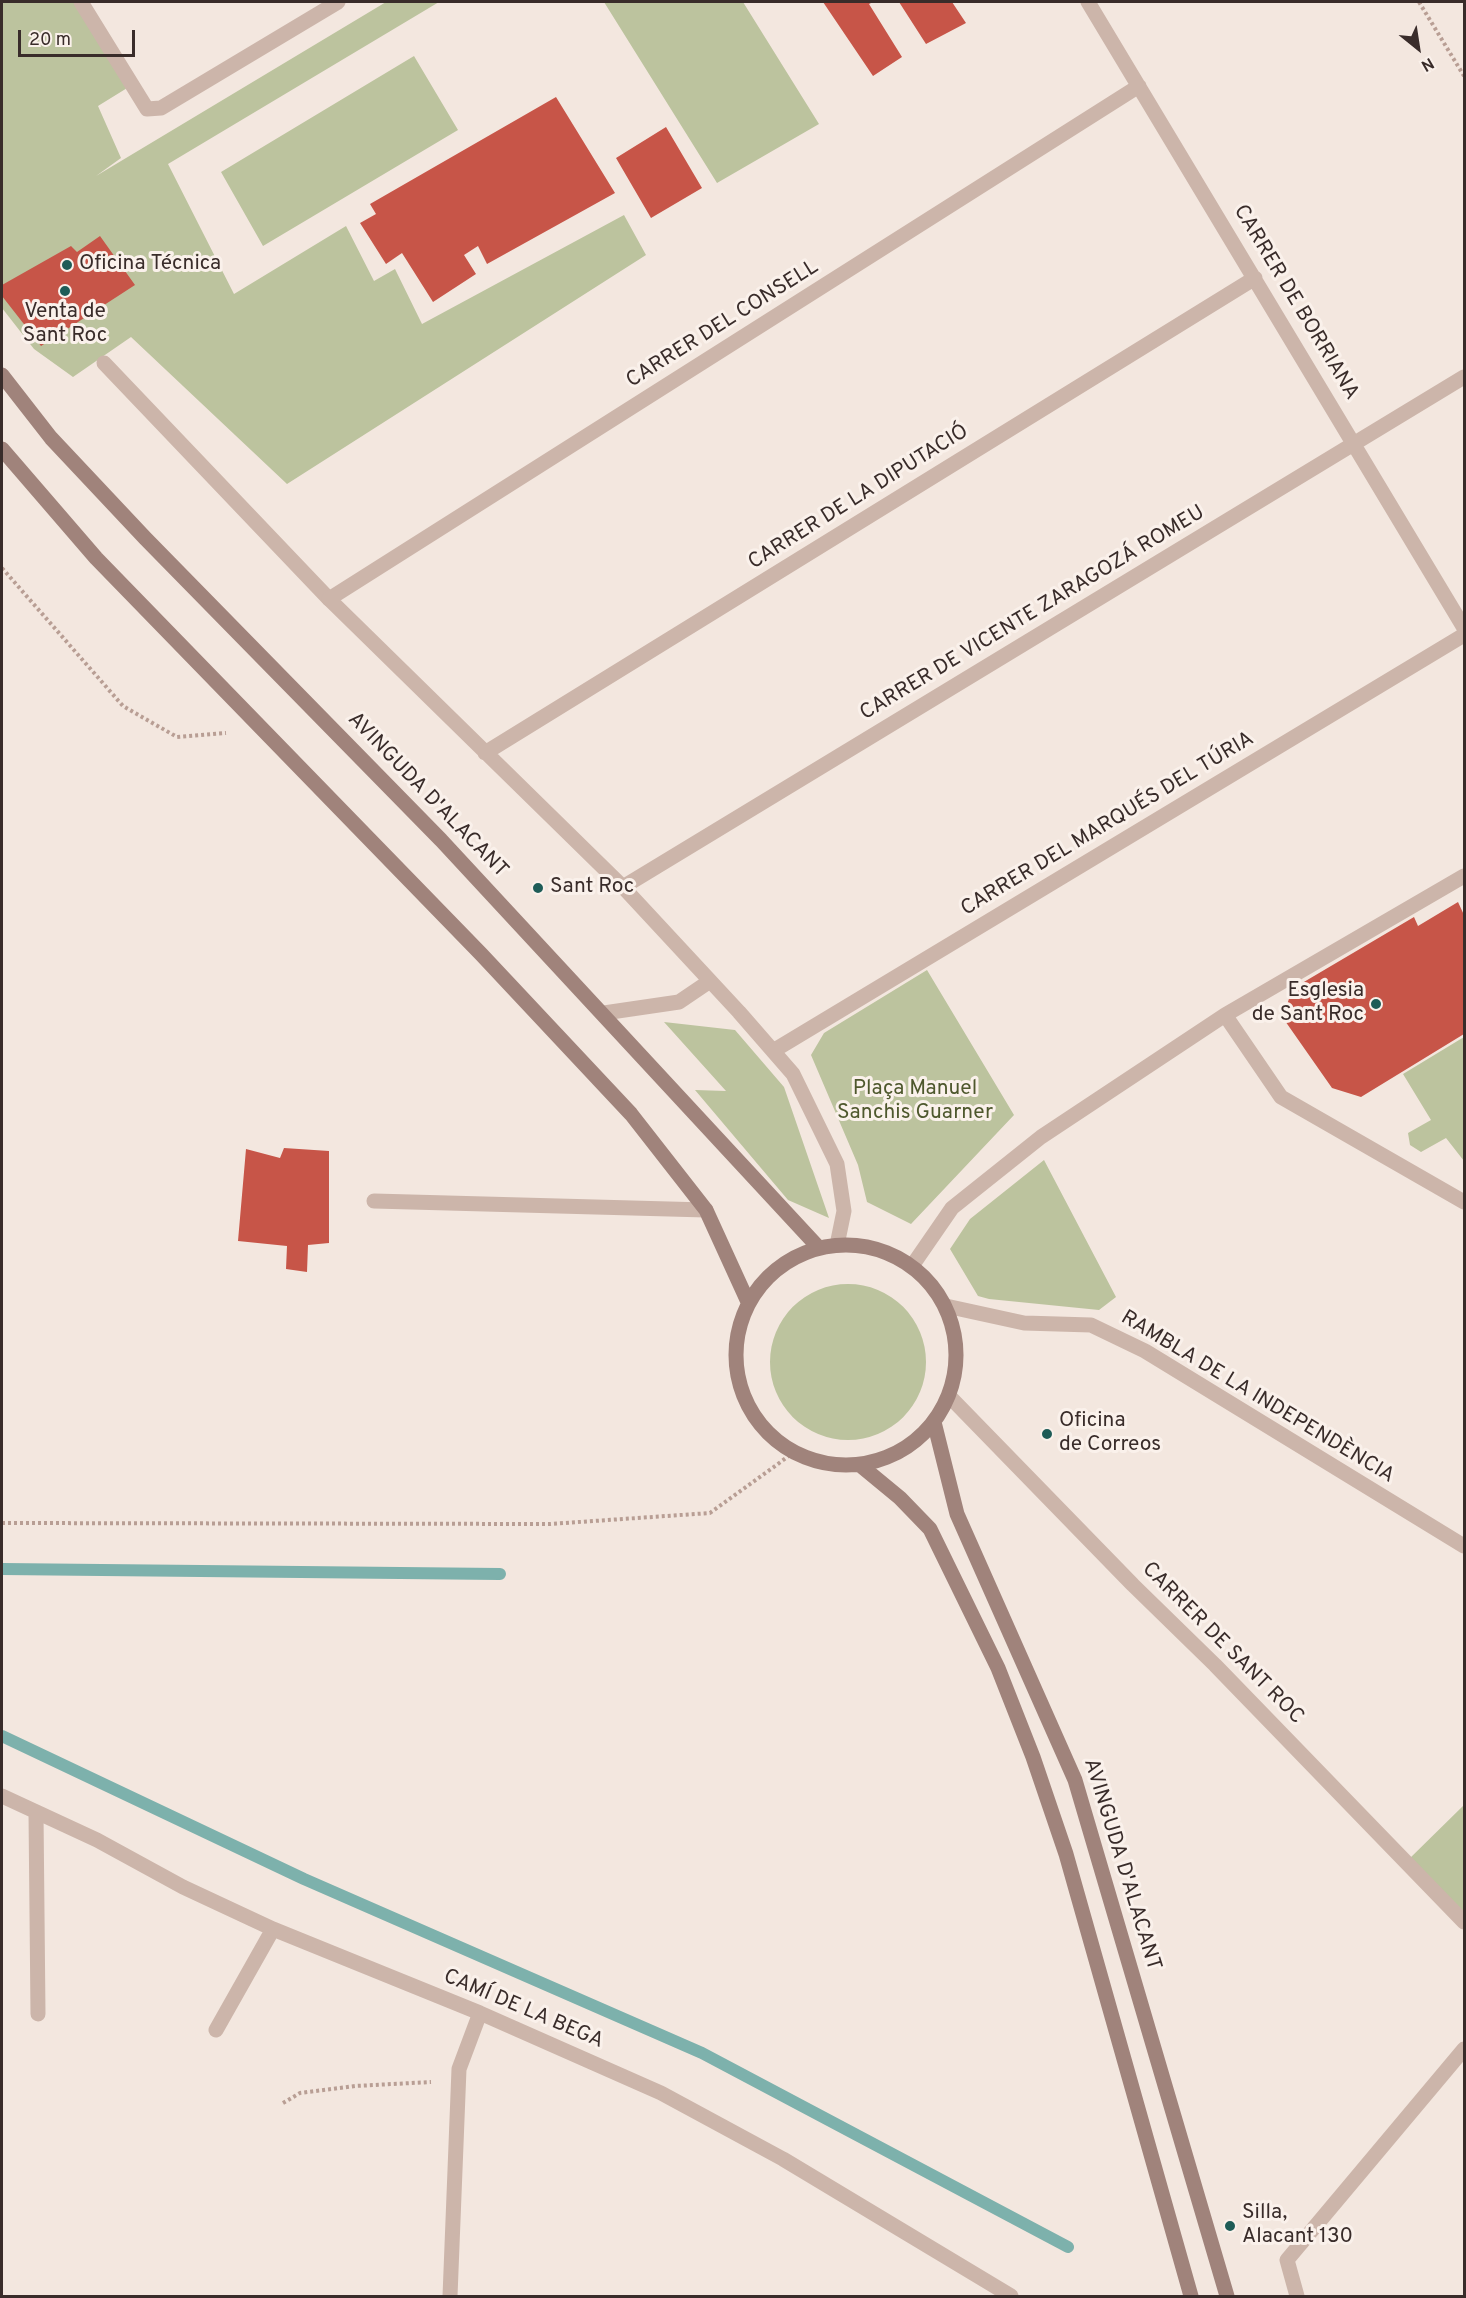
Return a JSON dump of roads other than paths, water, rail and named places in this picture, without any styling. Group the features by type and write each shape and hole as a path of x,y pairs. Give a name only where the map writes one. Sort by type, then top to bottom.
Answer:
{"main road":[{"name":"AVINGUDA D'ALACANT","path":"2,375 58,447 441,840 604,1013 819,1248"},
{"path":"2,449 96,558 481,954 631,1114 706,1210 748,1302"},
{"path":"837,1245 864,1246 889,1253 912,1266 931,1284 946,1306 955,1335 956,1366 949,1396 934,1422 914,1443 889,1458 860,1465 825,1464 793,1453 766,1432 745,1403 736,1370 737,1335 748,1302 766,1278 790,1259 819,1248 837,1245"},
{"name":"AVINGUDA D'ALACANT","path":"934,1422 957,1514 1075,1780 1227,2296"},
{"path":"860,1465 900,1498 930,1529 998,1668 1066,1854 1191,2296"}],"street":[{"path":"81,2 147,109 161,108 338,2"},
{"name":"CARRER DE BORRIANA","path":"1088,2 1464,628"},
{"name":"CARRER DEL CONSELL","path":"329,599 1139,86"},
{"name":"CARRER DE LA DIPUTACIÓ","path":"485,753 1255,278"},
{"path":"104,363 329,599 623,887 793,1074 837,1164 844,1211 837,1245"},
{"name":"CARRER DE VICENTE ZARAGOZÁ ROMEU","path":"623,887 1464,377"},
{"name":"CARRER DEL MARQUÉS DEL TÚRIA","path":"772,1051 1464,635"},
{"path":"912,1266 952,1208 1041,1137 1225,1015 1464,876"},
{"path":"604,1013 679,1002 710,981"},
{"path":"1225,1015 1281,1097 1464,1202"},
{"path":"374,1201 706,1210"},
{"name":"RAMBLA DE LA INDEPENDÈNCIA","path":"946,1306 1024,1323 1091,1325 1145,1352 1464,1546"},
{"name":"CARRER DE SANT ROC","path":"949,1396 1133,1585 1462,1915"},
{"name":"CAMÍ DE LA BEGA","path":"2,1797 97,1840 183,1887 273,1929 480,2013 661,2093 783,2159 1011,2296"},
{"path":"36,1813 38,2014"},
{"path":"216,2030 273,1929"},
{"path":"450,2296 459,2069 480,2013"},
{"path":"1297,2296 1287,2260 1464,2049"}],"waterway":[{"path":"2,1569 500,1574"},
{"path":"2,1736 304,1879 702,2053 1068,2247"}],"place":[{"name":"Oficina Técnica","path":"67,265"},
{"name":"Venta de Sant Roc","path":"65,291"},
{"name":"Sant Roc","path":"538,888"},
{"name":"Esglesia de Sant Roc","path":"1376,1004"},
{"name":"Oficina de Correos","path":"1047,1434"},
{"name":"Silla, Alacant 130","path":"1230,2226"}],"park label":[{"name":"Plaça Manuel Sanchis Guarner","path":"915,1102"}]}
